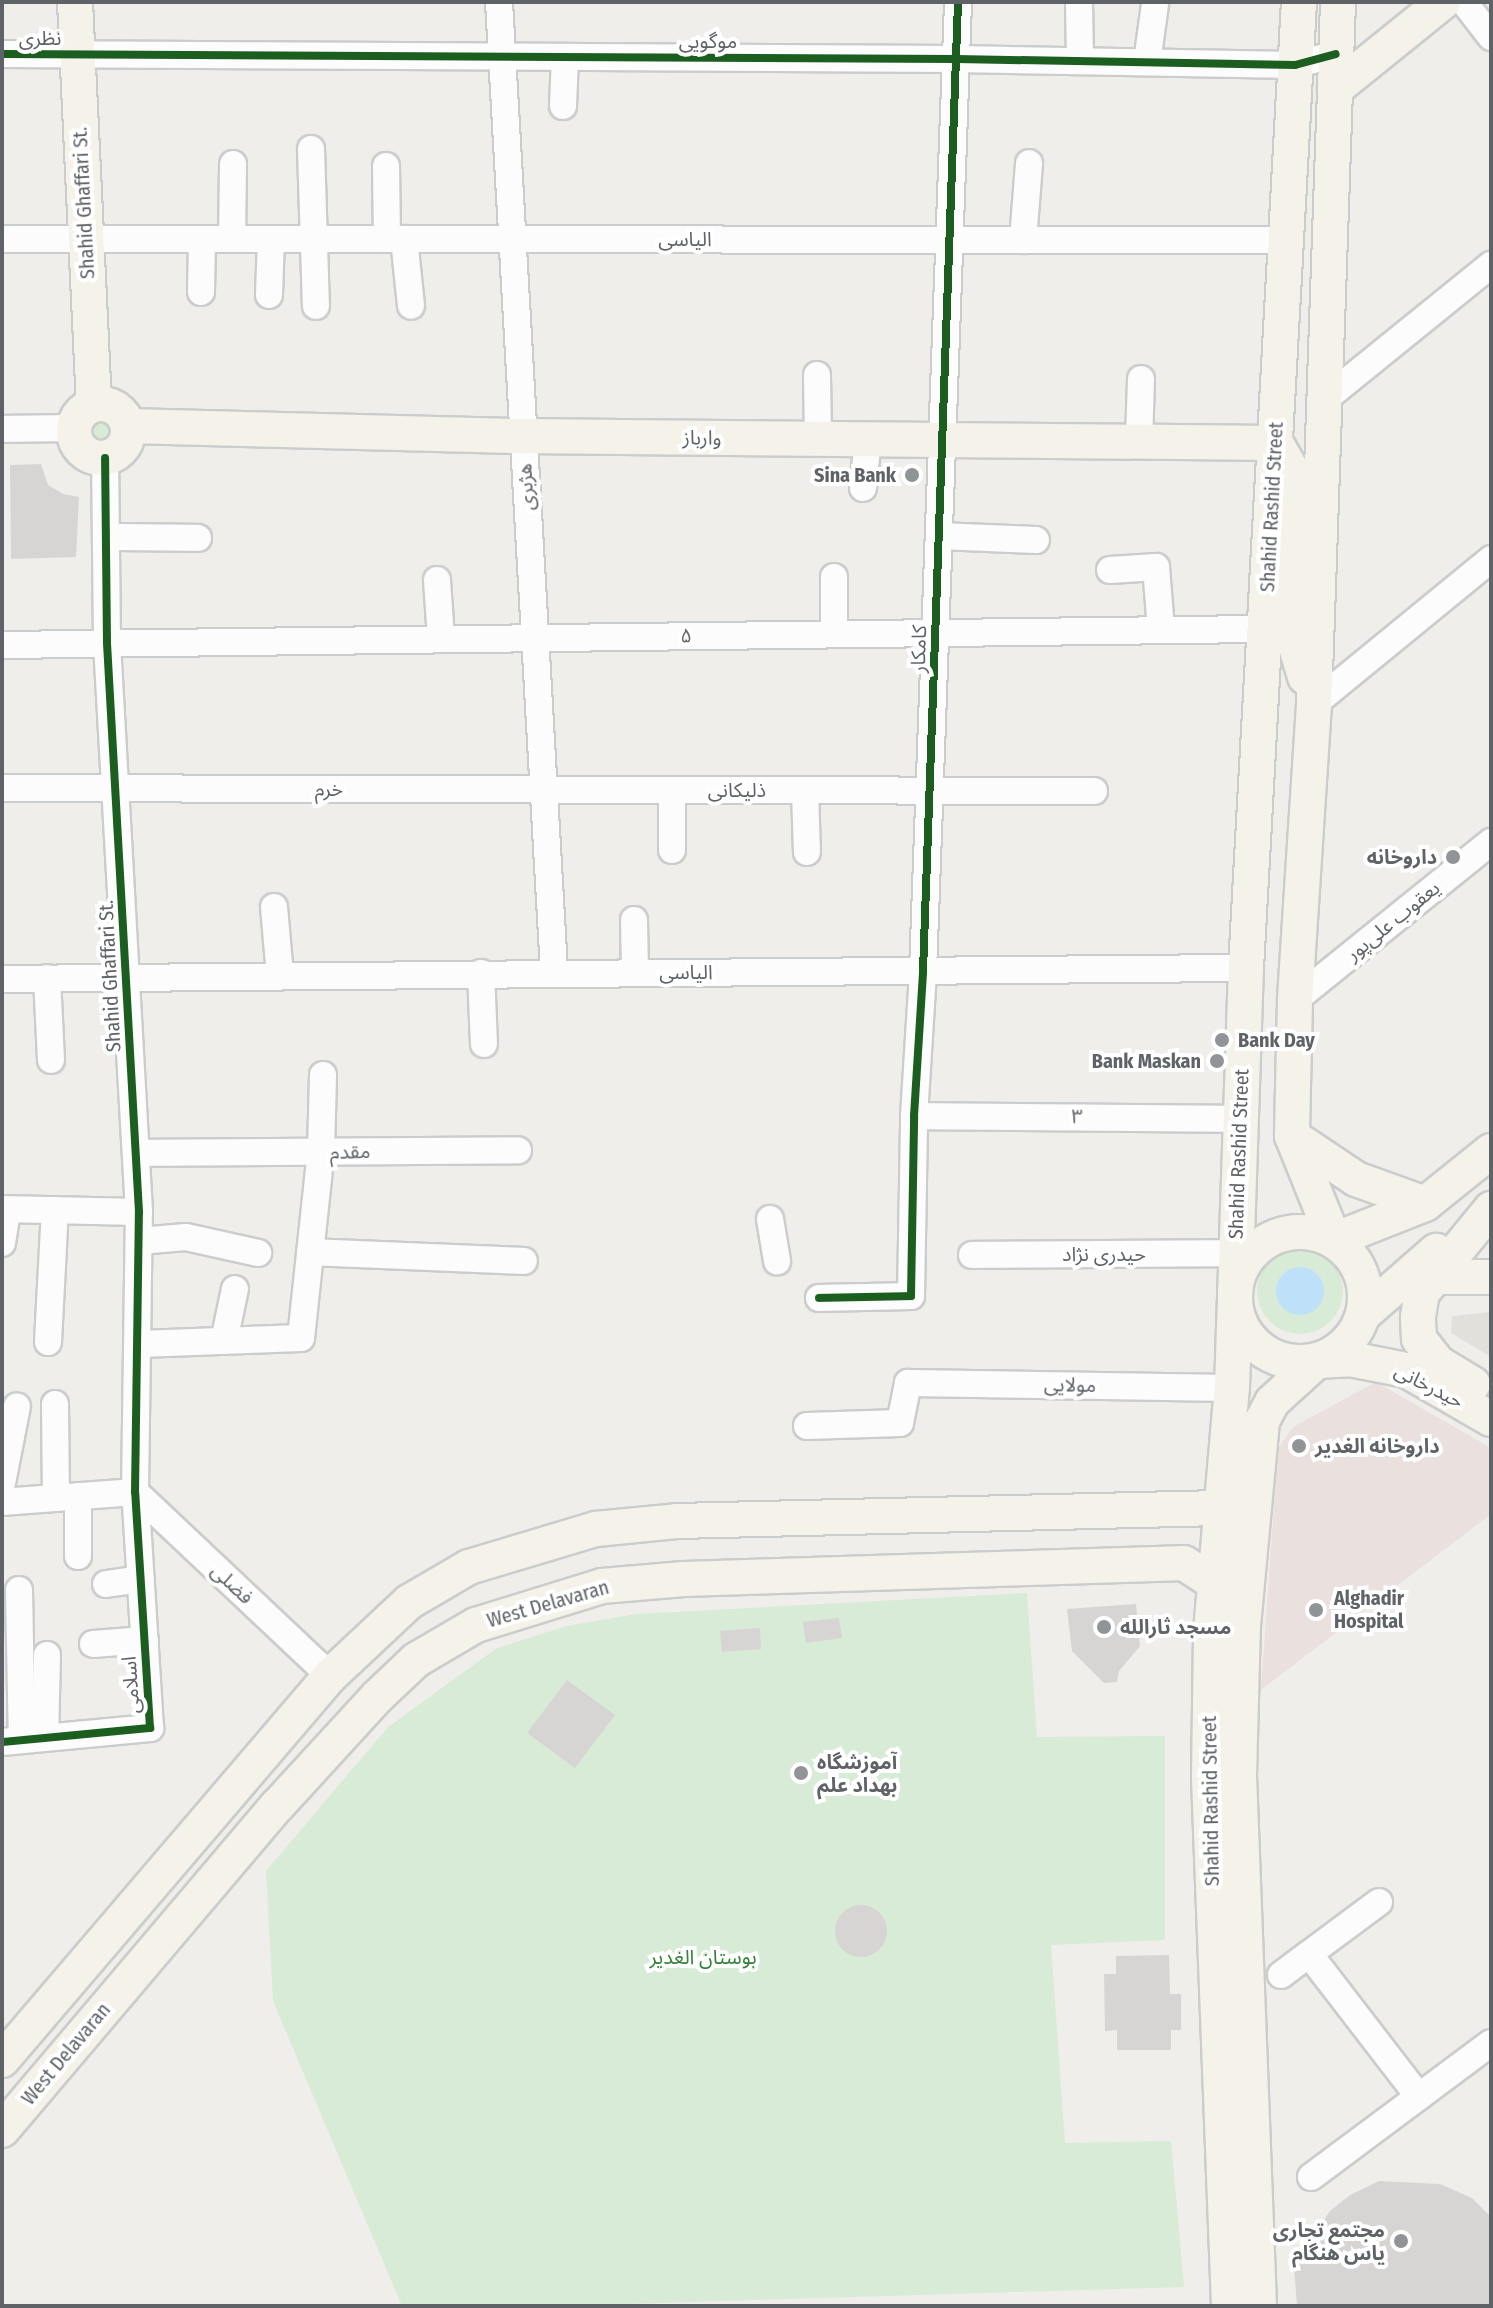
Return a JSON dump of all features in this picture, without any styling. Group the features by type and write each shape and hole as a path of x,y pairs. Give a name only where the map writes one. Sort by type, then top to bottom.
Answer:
{"main road":[{"name":"Shahid Ghaffari St.","path":"75,2 86,239 84,417"},
{"name":"Shahid Rashid Street","path":"1229,2306 1209,1778 1215,1583 1232,1388 1246,968 1299,2"},
{"path":"1338,2 1314,704 1295,1000 1292,1136 1334,1240 1353,1258 1364,1281 1364,1314"},
{"path":"1335,89 1424,6"},
{"path":"1279,369 1325,385"},
{"path":"112,406 128,426 128,435 121,450 105,458 82,451 84,417 112,406"},
{"name":"وارباز","path":"128,426 523,436 1276,443"},
{"path":"1276,443 1297,480 1291,630 1314,704"},
{"path":"1292,1136 1356,1179 1416,1209"},
{"path":"1488,1221 1435,1264 1364,1314 1346,1343 1317,1361 1297,1363 1278,1359 1260,1349 1247,1335 1238,1317 1235,1297 1243,1264 1268,1240 1301,1231 1334,1240 1416,1209 1491,1151"},
{"path":"1416,1209 1414,1238 1435,1264 1491,1277"},
{"name":"حیدرخانی","path":"1435,1264 1422,1293 1419,1339 1438,1363 1491,1394"},
{"name":"حیدرخانی","path":"1317,1361 1363,1359 1406,1370 1491,1419"},
{"name":"Shahid Rashid Street","path":"1259,2306 1239,1776 1243,1626 1262,1421 1272,1402 1317,1361"},
{"path":"2,2060 330,1676 409,1602 469,1567 596,1529 781,1516 1220,1508"},
{"name":"West Delavaran","path":"2,2130 278,1805 377,1697 416,1660 476,1625 602,1586 684,1579 1184,1563 1215,1583"}],"street":[{"name":"هژبری","path":"499,2 554,972"},
{"name":"کامکار","path":"819,1298 911,1296 914,1116 923,971 958,2"},
{"path":"1079,2 1080,61"},
{"path":"1464,2 1491,37"},
{"path":"1147,62 1155,4"},
{"name":"نظری","path":"2,54 77,54"},
{"name":"موگویی","path":"77,54 1147,62 1294,77 1336,54"},
{"path":"563,106 565,57"},
{"path":"1294,77 1335,89"},
{"path":"311,149 316,306"},
{"path":"1023,240 1029,163"},
{"path":"232,239 233,164"},
{"path":"386,166 396,239 411,306"},
{"name":"الیاسی","path":"2,239 1284,240"},
{"path":"201,292 202,239"},
{"path":"269,295 271,239"},
{"path":"1325,385 1491,265"},
{"path":"817,375 818,439"},
{"path":"1139,442 1141,379"},
{"path":"2,429 84,417"},
{"path":"863,488 868,439"},
{"name":"Shahid Ghaffari St.","path":"105,458 107,643 139,1212 140,1344 135,1492"},
{"path":"939,536 1036,540"},
{"path":"106,537 198,538"},
{"path":"1314,704 1491,559"},
{"path":"1110,570 1156,567 1161,629"},
{"path":"834,577 834,634"},
{"path":"437,580 441,639"},
{"name":"۵","path":"2,645 1265,629"},
{"name":"خرم","path":"2,788 544,789"},
{"name":"ذلیکانی","path":"544,789 1094,791"},
{"path":"672,790 672,850"},
{"path":"805,790 807,852"},
{"name":"یعقوب علی‌پور","path":"1295,1000 1491,842"},
{"path":"274,907 280,976"},
{"path":"634,920 635,972"},
{"name":"الیاسی","path":"2,979 1246,968"},
{"path":"481,973 484,1044"},
{"path":"47,978 51,1060"},
{"path":"136,1153 321,1152 323,1075"},
{"name":"۳","path":"914,1116 1240,1119"},
{"name":"مقدم","path":"224,1341 301,1338 321,1152 518,1150"},
{"path":"2,1243 4,1210 139,1212"},
{"path":"48,1342 55,1210"},
{"path":"770,1219 777,1261"},
{"path":"139,1241 186,1237 258,1253"},
{"path":"310,1252 524,1261"},
{"name":"حیدری نژاد","path":"972,1255 1236,1253"},
{"path":"140,1344 224,1341 235,1289"},
{"name":"مولایی","path":"807,1426 900,1423 908,1383 1232,1388"},
{"path":"55,1404 78,1556"},
{"path":"2,1483 17,1406"},
{"path":"2,1502 135,1492"},
{"name":"اسلامی","path":"23,1740 150,1728 135,1492"},
{"name":"فضلی","path":"135,1492 330,1676"},
{"path":"106,1584 141,1579"},
{"path":"19,1590 23,1740"},
{"path":"93,1644 145,1640"},
{"path":"23,1740 47,1655"},
{"path":"1281,1975 1379,1902"},
{"path":"1309,1954 1419,2097"},
{"path":"1311,2177 1491,2043"}],"shaded area":[{"path":"1491,1312 1491,1357 1451,1333 1452,1316"},
{"name":"Alghadir Hospital","path":"1376,1382 1491,1448 1491,1514 1261,1690 1278,1448 1293,1427"}],"green space":[{"path":"101,413 114,418 119,431 114,444 101,449 88,444 83,431 88,418"},
{"path":"1300,1248 1324,1255 1336,1267 1343,1291 1336,1315 1324,1327 1300,1334 1276,1327 1264,1315 1257,1291 1264,1267 1276,1255"},
{"name":"بوستان الغدیر","path":"1027,1593 1037,1737 1165,1736 1165,1940 1051,1945 1065,2143 1171,2141 1184,2287 561,2306 402,2306 273,2001 266,1871 388,1727 497,1648 567,1626 636,1614"}],"water":[{"path":"1300,1267 1317,1274 1324,1291 1317,1308 1300,1315 1283,1308 1276,1291 1283,1274"}],"building":[{"path":"41,464 48,485 63,494 79,497 76,557 11,559 10,465"},
{"name":"مسجد ثارالله","path":"1136,1604 1140,1646 1119,1671 1117,1682 1104,1683 1072,1651 1067,1609"},
{"path":"839,1618 842,1638 806,1643 803,1622"},
{"path":"760,1628 761,1649 722,1652 720,1631"},
{"path":"567,1680 615,1715 575,1768 527,1733"},
{"path":"861,1905 879,1913 887,1931 879,1949 861,1957 843,1949 835,1931 843,1913"},
{"path":"1169,1955 1170,1994 1181,1994 1181,2030 1171,2030 1171,2050 1117,2050 1117,2030 1105,2031 1104,1974 1116,1974 1116,1956"},
{"name":"مجتمع تجاری یاس هنگام","path":"1379,2181 1440,2184 1472,2198 1491,2217 1491,2306 1297,2306 1294,2266 1330,2211 1350,2195"}],"cycle path":[{"path":"819,1298 911,1296 914,1116 923,971 958,2"},
{"path":"2,54 956,59 1295,65 1336,54"},
{"path":"2,1742 150,1728 135,1492 139,1212 107,643 105,458"}],"place":[{"name":"Sina Bank","path":"912,475"},
{"name":"داروخانه","path":"1453,857"},
{"name":"Bank Day","path":"1222,1040"},
{"name":"Bank Maskan","path":"1217,1061"},
{"name":"داروخانه الغدیر","path":"1299,1446"},
{"name":"Alghadir Hospital","path":"1316,1610"},
{"name":"مسجد ثارالله","path":"1104,1627"},
{"name":"آموزشگاه بهداد علم","path":"801,1773"},
{"name":"مجتمع تجاری یاس هنگام","path":"1401,2241"}]}
